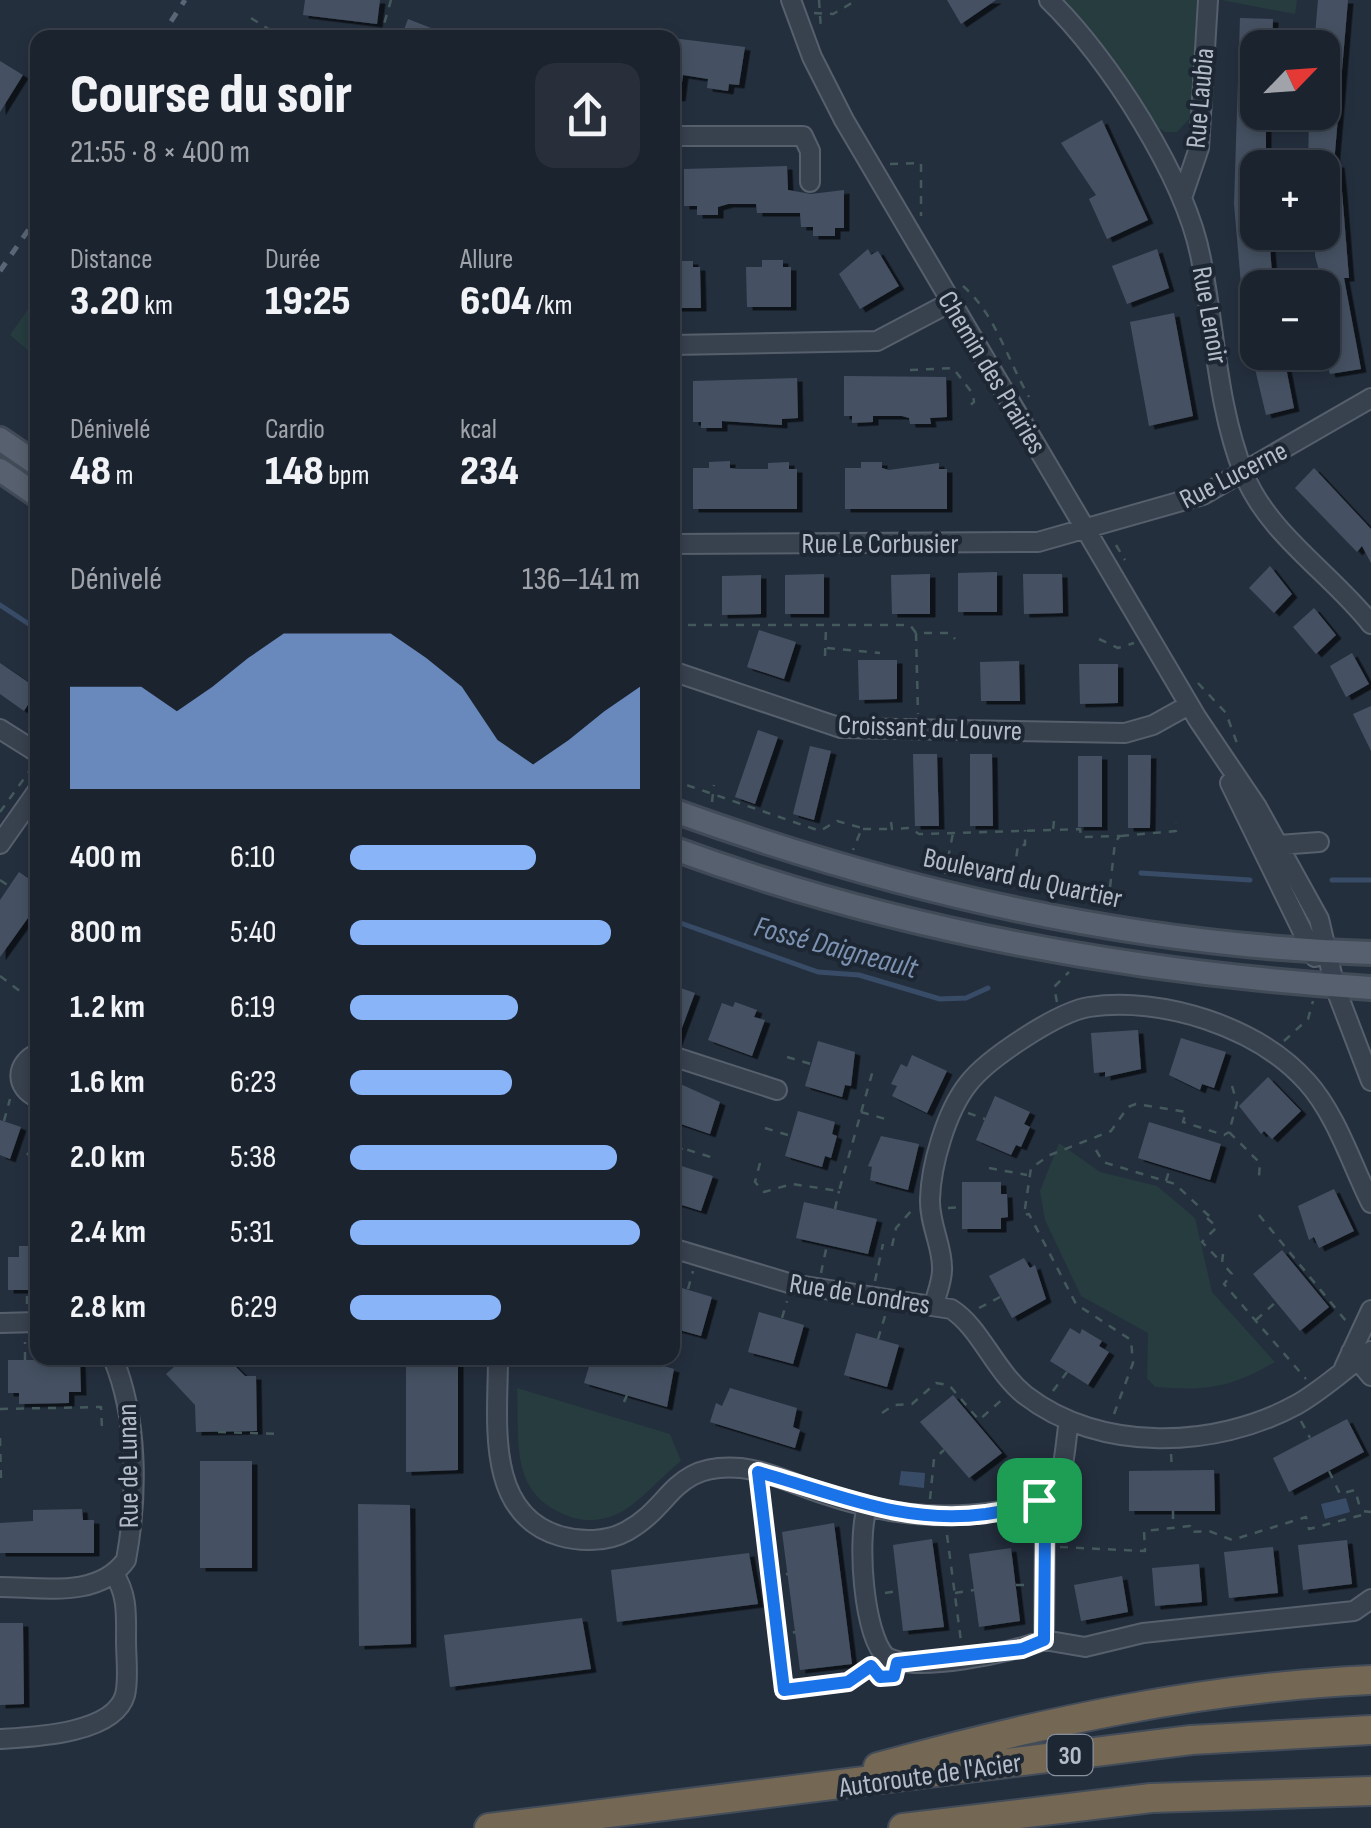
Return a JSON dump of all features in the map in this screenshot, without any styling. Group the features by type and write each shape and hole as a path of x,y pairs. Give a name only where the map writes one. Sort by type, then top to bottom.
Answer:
{"highway":[{"path":"770,1796 973,1741 1092,1716 1228,1692 1371,1680"},
{"name":"Autoroute de l'Acier","path":"490,1828 770,1796 1175,1742 1371,1730"},
{"name":"Autoroute de l'Acier","path":"903,1828 1151,1798 1371,1791"}],"main road":[{"path":"0,439 30,460"},
{"path":"0,470 30,491"},
{"name":"Boulevard du Quartier","path":"680,813 847,868 1012,908 1139,930 1320,951 1371,953"},
{"path":"680,851 832,900 982,938 1151,968 1371,988"}],"street":[{"name":"Chemin des Prairies","path":"791,0 812,57 844,120 957,294 1085,528 1208,737 1280,845 1319,919 1320,951"},
{"name":"Rue Lenoir","path":"1049,0 1112,76 1183,196 1193,223 1232,433 1256,501 1371,624"},
{"name":"Rue Laubia","path":"1183,196 1199,148 1208,0"},
{"path":"680,136 802,136 810,152 810,182"},
{"path":"680,344 868,342 892,336 957,294"},
{"name":"Rue Lucerne","path":"1085,528 1189,501 1244,474 1371,398"},
{"name":"Rue Le Corbusier","path":"680,544 1015,544 1085,528"},
{"name":"Croissant du Louvre","path":"680,674 826,725 1129,732 1189,705"},
{"path":"0,730 30,752"},
{"name":"Chemin des Prairies","path":"1208,737 1320,951 1371,1082"},
{"path":"0,844 30,801"},
{"path":"1280,845 1319,842"},
{"path":"934,1304 943,1268 930,1200 946,1130 967,1085 1019,1043 1060,1018 1092,1006 1161,1010 1232,1031 1273,1054 1306,1081 1319,1098 1371,1203"},
{"path":"11,1082 30,1058"},
{"path":"680,1059 777,1090"},
{"name":"Rue de Londres","path":"680,1251 802,1286 934,1304 961,1315 1014,1386 1069,1421 1147,1437 1220,1432 1292,1407 1356,1358 1371,1310"},
{"path":"0,1323 30,1322"},
{"path":"1356,1358 1371,1376"},
{"name":"Rue de Lunan","path":"114,1574 126,1560 129,1546 132,1429 124,1385 115,1365"},
{"path":"498,1365 500,1463 506,1488 532,1522 550,1533 572,1539 612,1538 628,1530 678,1482 721,1468 758,1472 868,1508 947,1518 1011,1510 1039,1500 1061,1474 1069,1421"},
{"path":"1039,1500 1044,1545 1044,1640"},
{"path":"868,1508 861,1540 872,1636 878,1649 897,1663 1022,1649 1044,1640 1085,1647 1143,1634 1354,1612 1371,1599"},
{"path":"0,1587 86,1587 114,1574 126,1597 126,1688 119,1708 97,1722 69,1731 0,1739"}],"path":[{"path":"382,30 391,0"},
{"path":"819,0 822,35"},
{"path":"821,16 858,0"},
{"path":"251,18 270,30"},
{"path":"896,175 890,164 921,163 921,218 916,208"},
{"name":"Chemin des Prairies","path":"957,294 988,310 1004,354 1029,398"},
{"path":"910,370 953,368 974,394 974,402 966,408"},
{"path":"1110,541 1125,560"},
{"path":"680,625 910,624 916,633 918,730"},
{"path":"825,656 826,625"},
{"path":"916,633 950,633 955,640"},
{"path":"1099,639 1118,648 1134,643"},
{"path":"827,648 880,652"},
{"path":"1197,682 1226,713 1238,746"},
{"path":"0,812 30,767"},
{"path":"680,778 711,794 820,830 837,821 862,828 953,832 1080,829 1081,837 1176,831 1176,822"},
{"path":"711,806 714,784"},
{"path":"1013,821 1013,830"},
{"path":"1054,821 1054,830"},
{"path":"892,822 892,829"},
{"path":"862,828 852,851 866,854"},
{"name":"Boulevard du Quartier","path":"1000,887 1012,890 1018,845 1025,846 1025,830"},
{"path":"944,875 953,832"},
{"path":"1108,908 1120,836"},
{"name":"Boulevard du Quartier","path":"930,871 959,878"},
{"path":"0,880 9,886"},
{"path":"1060,1018 1054,987 1071,970"},
{"path":"0,976 22,992"},
{"path":"1273,1054 1308,1019 1314,1000"},
{"path":"787,1057 811,1064"},
{"path":"836,1210 858,1111 873,1070"},
{"path":"4,1121 11,1082"},
{"path":"1228,1132 1237,1102 1232,1086"},
{"path":"1114,1418 1133,1363 1131,1340 1076,1304 1029,1214 1024,1214 1028,1175 1036,1162 1111,1131 1128,1108 1136,1104 1186,1112 1183,1122 1224,1135 1228,1132"},
{"path":"858,1111 889,1120"},
{"path":"1186,1133 1188,1124"},
{"path":"765,1128 791,1136"},
{"path":"1228,1132 1260,1163 1259,1176"},
{"path":"680,1156 682,1148 714,1158"},
{"path":"1096,1150 1102,1162 1166,1181 1208,1216 1216,1228 1202,1242 1232,1274 1224,1284 1306,1379"},
{"path":"27,1154 30,1157"},
{"path":"760,1164 755,1182 764,1192 792,1184 838,1191"},
{"path":"989,1168 1028,1175"},
{"path":"1166,1181 1170,1168"},
{"path":"892,1246 896,1228 912,1210"},
{"path":"1208,1216 1217,1217"},
{"path":"1259,1216 1311,1272 1337,1304 1340,1316 1350,1323"},
{"path":"874,1282 883,1244"},
{"path":"821,1275 827,1245"},
{"path":"1222,1263 1223,1254"},
{"path":"688,1289 697,1257"},
{"path":"1306,1278 1311,1272"},
{"path":"25,1360 30,1322 28,1290"},
{"path":"976,1310 1000,1296"},
{"path":"878,1339 890,1298"},
{"path":"1256,1320 1276,1302"},
{"path":"1050,1395 1067,1372"},
{"path":"882,1413 894,1405 912,1404 942,1383 978,1421 1014,1386"},
{"path":"624,1402 627,1396"},
{"path":"0,1409 101,1407 102,1429"},
{"path":"218,1432 280,1434"},
{"path":"1307,1432 1310,1438"},
{"path":"0,1438 1,1479"},
{"path":"929,1505 934,1459 944,1450"},
{"path":"1044,1545 1145,1551 1144,1531 1190,1526 1192,1532 1208,1531 1232,1540 1306,1516 1310,1529 1362,1515 1355,1490 1340,1494 1328,1471"},
{"path":"758,1472 784,1690 848,1682 871,1666 880,1677 894,1676 897,1663"},
{"path":"1173,1511 1173,1528"},
{"path":"1362,1511 1371,1512"},
{"path":"947,1518 964,1657"},
{"path":"1262,1524 1264,1530"},
{"path":"1103,1539 1103,1549"},
{"path":"770,1576 788,1574"},
{"path":"955,1593 974,1590"},
{"path":"777,1635 796,1632"}],"green space":[{"path":"1063,0 1197,0 1190,118 1177,132 1165,132 1152,124 1123,73"},
{"path":"1221,0 1297,0 1295,14"},
{"path":"30,306 30,352 10,335"},
{"path":"1059,1143 1100,1172 1157,1186 1195,1218 1212,1292 1275,1362 1218,1386 1155,1387 1147,1378 1148,1333 1081,1296 1045,1220 1040,1191"},
{"path":"517,1388 670,1434 681,1461 623,1511 597,1520 571,1517 536,1495 527,1481 519,1447"}],"water":[{"path":"901,1471 925,1473 924,1488 899,1485"},
{"path":"1346,1498 1350,1512 1325,1519 1321,1504"}],"building":[{"path":"305,0 380,0 377,24 303,15"},
{"path":"947,0 996,0 961,24"},
{"path":"1318,0 1348,0 1340,94 1340,30 1316,30"},
{"path":"1240,18 1273,19 1273,30 1240,30 1240,130 1266,130 1266,150 1240,150 1240,250 1270,250 1272,270 1240,273 1234,204"},
{"path":"408,19 436,30 404,30"},
{"path":"680,39 745,47 739,85 729,84 728,91 707,88 708,79 683,75 680,98"},
{"path":"0,61 23,75 0,112"},
{"path":"1102,120 1148,220 1107,239 1089,199 1096,195 1061,143"},
{"path":"1309,130 1337,130 1335,150 1308,150"},
{"path":"787,166 788,190 811,194 844,190 844,228 835,228 835,236 813,236 813,227 801,227 800,213 757,213 756,204 728,204 718,207 718,215 697,215 697,206 684,206 684,169"},
{"path":"1340,173 1349,278 1344,278 1361,369 1330,374 1329,370 1340,370 1340,270 1319,270 1315,250 1340,250"},
{"path":"868,249 871,255 878,251 899,286 860,309 839,274"},
{"path":"1157,249 1169,288 1127,304 1112,266"},
{"path":"762,260 783,260 783,267 791,267 791,307 747,307 746,267 762,267"},
{"path":"680,261 693,261 693,267 700,267 701,308 680,308"},
{"path":"1174,313 1193,416 1149,426 1130,322"},
{"path":"1255,370 1287,370 1294,408 1266,415"},
{"path":"844,376 946,377 947,417 930,418 931,424 910,424 909,418 902,416 873,416 873,422 852,423 852,416 844,416"},
{"path":"797,378 798,418 782,419 782,425 722,421 722,428 701,428 701,422 693,422 693,381"},
{"path":"730,461 730,468 738,469 768,469 768,463 789,462 789,469 797,469 797,509 693,509 693,468"},
{"path":"861,462 882,462 882,468 889,470 939,463 939,469 947,469 947,509 845,509 845,468 861,468"},
{"path":"1314,468 1371,529 1371,563 1362,546 1357,552 1295,488"},
{"path":"1270,566 1292,594 1274,613 1249,588"},
{"path":"997,572 997,612 958,612 958,573"},
{"path":"824,574 824,614 785,614 785,575"},
{"path":"930,574 930,614 892,614 891,575"},
{"path":"1023,574 1062,574 1063,613 1024,614"},
{"path":"761,575 761,614 722,615 722,576"},
{"path":"1314,608 1336,635 1316,654 1293,627"},
{"path":"759,630 796,642 784,679 747,667"},
{"path":"1352,653 1369,684 1346,697 1330,666"},
{"path":"858,660 897,660 897,699 859,700"},
{"path":"1019,661 1020,701 981,701 980,662"},
{"path":"0,663 30,684 30,702 24,711 0,694"},
{"path":"1079,664 1118,664 1118,703 1080,704"},
{"path":"1371,706 1371,751 1353,714"},
{"path":"758,730 778,737 755,804 735,797"},
{"path":"810,746 831,751 814,820 793,814"},
{"path":"913,754 937,754 939,826 915,826"},
{"path":"970,754 992,754 993,826 970,826"},
{"path":"1128,755 1151,755 1150,828 1128,828"},
{"path":"1078,756 1102,756 1102,827 1078,827"},
{"path":"19,872 30,880 30,915 0,957 0,900"},
{"path":"680,988 695,993 680,1033"},
{"path":"735,1002 757,1010 754,1017 765,1020 752,1056 708,1040 722,1003 733,1007"},
{"path":"1138,1030 1141,1069 1105,1077 1105,1072 1094,1073 1091,1033"},
{"path":"1181,1038 1226,1052 1214,1088 1202,1084 1200,1090 1169,1075"},
{"path":"818,1041 855,1052 851,1086 845,1085 842,1097 805,1086"},
{"path":"912,1055 947,1071 927,1113 892,1096 897,1086 891,1084 901,1064 907,1067"},
{"path":"1268,1077 1301,1111 1272,1139 1264,1131 1261,1134 1239,1106"},
{"path":"680,1084 720,1102 710,1134 680,1124"},
{"path":"995,1096 1030,1112 1024,1124 1030,1127 1021,1147 1016,1145 1011,1155 976,1140"},
{"path":"798,1111 835,1122 832,1134 837,1136 831,1158 825,1156 822,1167 785,1156"},
{"path":"0,1120 21,1127 10,1159 0,1155"},
{"path":"1149,1122 1221,1144 1210,1180 1138,1158"},
{"path":"881,1136 919,1144 908,1190 870,1180 872,1167 868,1166"},
{"path":"680,1166 713,1176 701,1211 680,1204"},
{"path":"962,1182 1001,1182 1001,1194 1007,1194 1008,1217 1001,1218 1001,1229 962,1229"},
{"path":"1334,1189 1354,1231 1319,1248 1314,1237 1309,1240 1298,1206"},
{"path":"804,1202 877,1219 868,1254 796,1238"},
{"path":"19,1246 30,1246 30,1290 8,1290 8,1257 19,1257"},
{"path":"1282,1250 1329,1307 1300,1331 1253,1274"},
{"path":"1024,1258 1030,1268 1035,1265 1046,1299 1012,1318 989,1276"},
{"path":"680,1287 712,1297 701,1336 680,1330"},
{"path":"759,1312 804,1325 793,1364 748,1352"},
{"path":"1070,1328 1080,1334 1082,1329 1102,1341 1099,1346 1109,1352 1088,1385 1050,1361"},
{"path":"856,1333 899,1345 887,1387 844,1375"},
{"path":"8,1360 30,1360 30,1365 80,1365 81,1392 69,1392 69,1403 19,1404 19,1393 8,1393"},
{"path":"176,1365 234,1365 245,1376 256,1376 257,1431 196,1432 195,1405 166,1374"},
{"path":"406,1365 458,1365 458,1470 406,1472"},
{"path":"589,1365 661,1365 674,1369 667,1407 584,1383"},
{"path":"730,1388 797,1408 793,1427 800,1430 795,1448 710,1422 716,1403 722,1406"},
{"path":"953,1395 1002,1453 969,1478 920,1422"},
{"path":"1347,1419 1364,1452 1289,1492 1273,1458"},
{"path":"200,1461 252,1461 252,1568 200,1568"},
{"path":"1214,1470 1215,1511 1129,1511 1129,1471"},
{"path":"358,1504 410,1505 411,1644 359,1646"},
{"path":"82,1509 83,1520 94,1520 94,1553 0,1553 0,1523 33,1521 33,1510"},
{"path":"834,1523 852,1664 800,1670 782,1532"},
{"path":"932,1539 944,1627 903,1631 893,1545"},
{"path":"1347,1540 1352,1584 1303,1590 1298,1545"},
{"path":"1273,1547 1278,1593 1229,1598 1224,1552"},
{"path":"1011,1548 1020,1621 979,1627 969,1554"},
{"path":"749,1553 758,1604 617,1622 611,1570"},
{"path":"1199,1564 1202,1602 1155,1606 1152,1568"},
{"path":"1122,1576 1128,1612 1081,1621 1074,1585"},
{"path":"582,1618 591,1669 450,1687 444,1635"},
{"path":"0,1623 23,1623 24,1704 0,1705"}],"waterway":[{"name":"Fossé Daigneault","path":"0,605 30,625"},
{"name":"Fossé Daigneault","path":"1141,873 1250,880"},
{"name":"Fossé Daigneault","path":"1332,880 1371,880"},
{"name":"Fossé Daigneault","path":"680,923 818,972 859,975 940,999 966,998 988,988"}],"railway":[{"path":"165,30 185,0"},
{"path":"0,271 30,228"}],"route":[{"path":"758,1472 857,1506 916,1516 988,1514 1039,1500 1045,1527 1044,1640 1022,1649 897,1663 894,1676 886,1678 871,1666 848,1682 784,1690 758,1472"}]}
